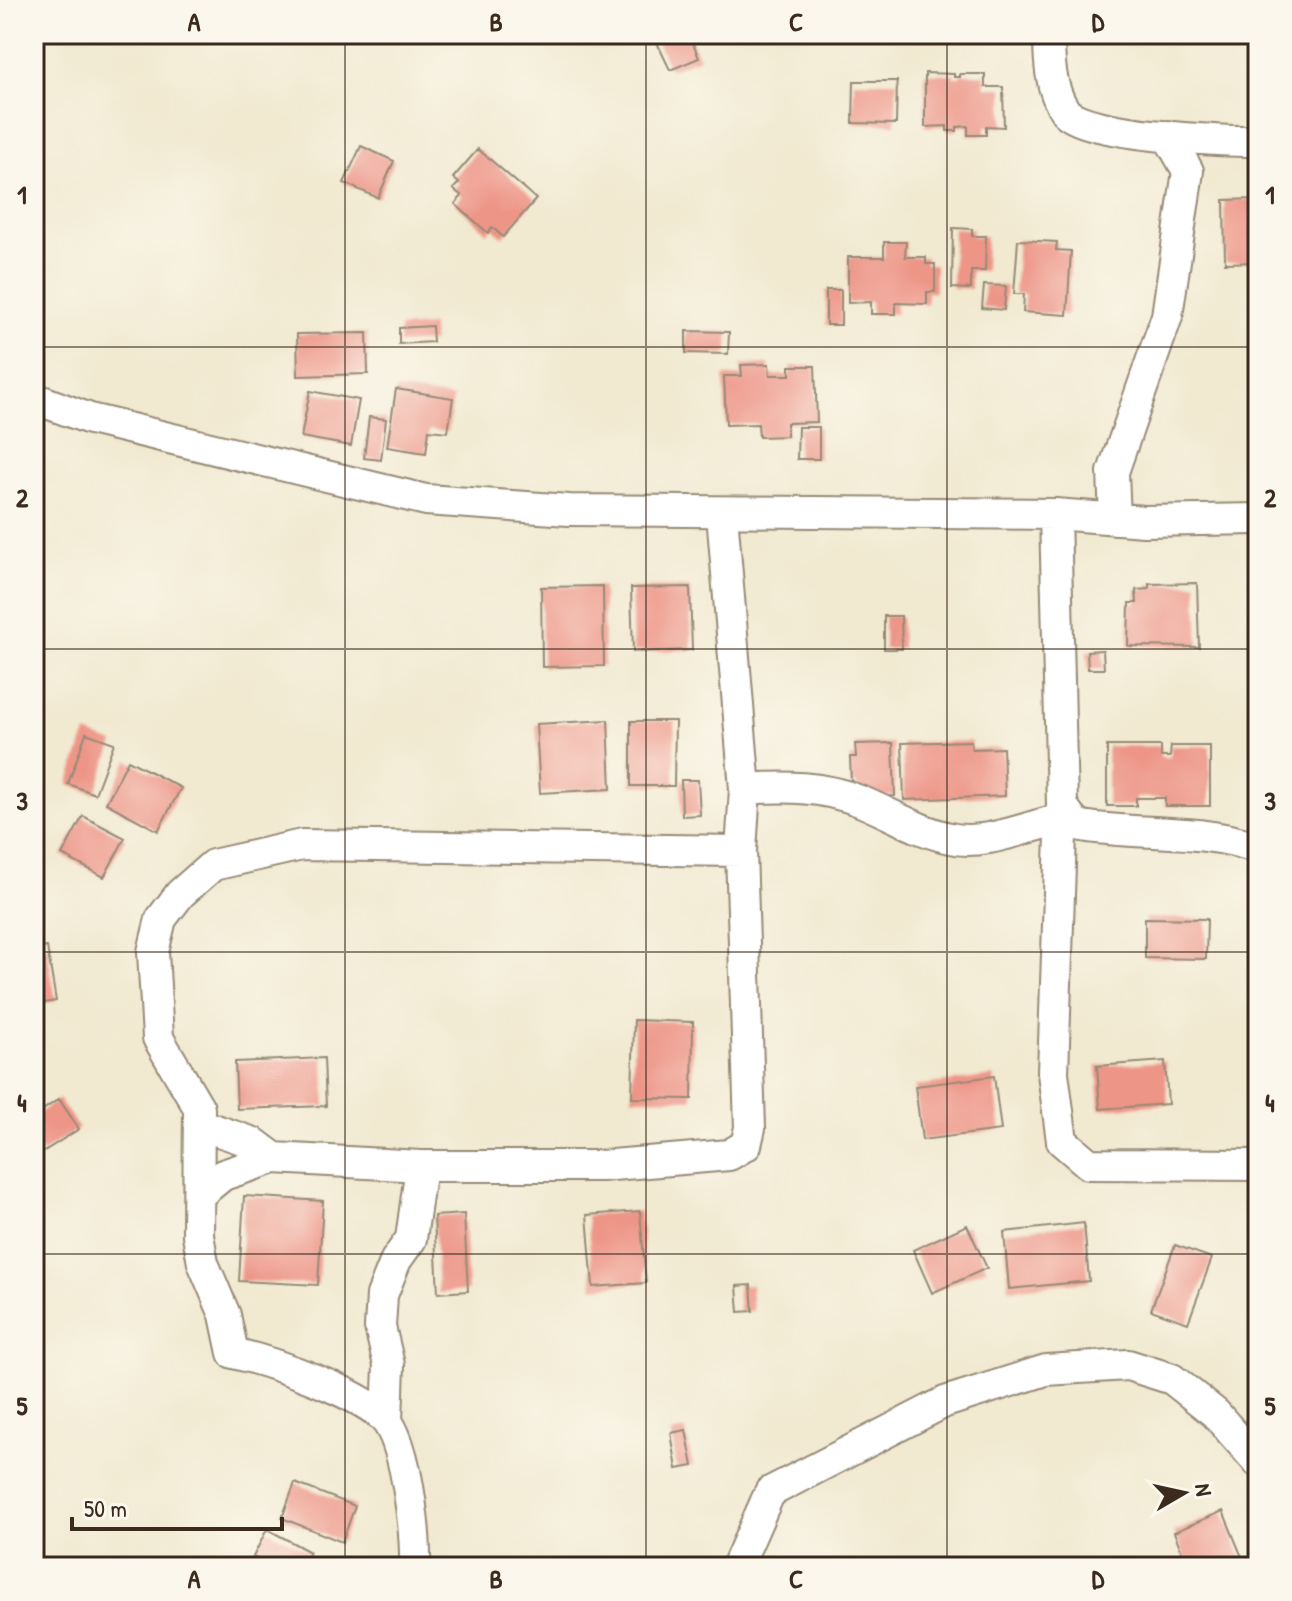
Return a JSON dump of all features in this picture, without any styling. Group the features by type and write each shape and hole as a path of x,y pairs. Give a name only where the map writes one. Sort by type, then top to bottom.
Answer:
{"street":[{"path":"1049,34 1052,77 1067,114 1085,124 1209,142 1258,141"},
{"path":"1115,519 1113,472 1167,316 1188,171 1168,136"},
{"path":"34,398 90,419 426,500 569,510 722,514 1055,514 1115,519 1258,519"},
{"path":"201,1193 223,1175 274,1158 421,1166 601,1166 729,1155 746,1145 750,1128 741,851 745,789 722,514"},
{"path":"1055,514 1060,813 1053,1073 1062,1141 1089,1164 1258,1165"},
{"path":"745,789 800,786 820,790 857,800 951,839 989,837 1060,813"},
{"path":"1060,813 1076,825 1171,833 1258,848"},
{"path":"415,1567 401,1462 396,1438 387,1421 365,1404 307,1378 267,1361 233,1353 225,1315 203,1263 198,1235 201,1193 199,1108 158,1038 153,952 161,919 180,894 213,865 302,845 741,851"},
{"path":"201,1125 254,1143 274,1158"},
{"path":"387,1421 389,1365 380,1327 382,1295 396,1260 411,1239 421,1166"},
{"path":"737,1567 770,1492 945,1402 1046,1370 1128,1365 1172,1379 1215,1413 1258,1462"}],"building":[{"path":"653,34 689,34 699,58 670,70"},
{"path":"925,73 954,74 954,77 960,77 960,74 985,74 985,87 1003,87 1004,127 986,126 986,135 968,135 968,126 957,127 957,131 947,131 947,126 925,127"},
{"path":"854,81 897,81 896,124 853,123"},
{"path":"361,146 394,161 378,198 344,183"},
{"path":"478,149 536,199 503,237 492,227 488,233 455,204 462,196 453,189 459,183 453,178"},
{"path":"1258,199 1258,262 1225,263 1224,200"},
{"path":"953,228 972,229 972,236 986,236 985,271 971,271 971,289 952,288"},
{"path":"1018,240 1057,242 1056,250 1071,251 1067,315 1023,312 1024,294 1014,294"},
{"path":"884,242 906,242 905,257 926,257 926,264 935,264 935,292 927,292 927,304 896,303 896,314 871,314 871,302 848,303 848,257 884,257"},
{"path":"984,285 1006,286 1004,310 982,308"},
{"path":"826,290 841,290 841,325 826,325"},
{"path":"432,326 433,342 399,344 399,328"},
{"path":"686,331 729,332 728,354 686,353"},
{"path":"367,333 368,374 298,376 297,334"},
{"path":"769,364 770,375 790,375 790,366 815,366 817,422 787,423 787,436 759,437 758,424 726,425 724,376 742,376 741,365"},
{"path":"396,389 453,398 448,432 429,430 426,453 387,447"},
{"path":"310,391 359,400 351,446 301,437"},
{"path":"369,417 386,419 381,460 364,458"},
{"path":"798,427 819,427 819,459 797,459"},
{"path":"1197,583 1199,647 1128,646 1129,603 1137,603 1136,590 1149,589 1149,584"},
{"path":"603,586 604,666 542,667 541,587"},
{"path":"690,587 692,650 633,652 631,588"},
{"path":"884,616 901,616 902,649 884,649"},
{"path":"1103,650 1104,669 1088,669 1087,651"},
{"path":"608,720 611,789 540,793 536,724"},
{"path":"631,721 675,721 674,786 631,786"},
{"path":"86,733 114,743 95,794 68,784"},
{"path":"971,741 972,749 1003,748 1005,796 904,800 902,743"},
{"path":"893,743 895,796 857,797 857,784 851,784 850,757 856,757 855,744"},
{"path":"1107,746 1161,746 1161,757 1170,757 1171,746 1210,746 1210,806 1165,806 1165,798 1136,798 1136,806 1107,806"},
{"path":"128,760 181,788 158,831 106,803"},
{"path":"681,780 698,780 700,815 682,816"},
{"path":"83,816 125,838 104,877 62,855"},
{"path":"1145,918 1207,919 1206,959 1145,958"},
{"path":"47,947 56,1001 34,1005 34,949"},
{"path":"634,1020 693,1022 692,1099 632,1098"},
{"path":"324,1058 326,1106 237,1109 235,1062"},
{"path":"1165,1061 1168,1104 1100,1109 1097,1066"},
{"path":"994,1076 1001,1130 922,1140 915,1086"},
{"path":"59,1099 79,1129 41,1153 34,1142 34,1116"},
{"path":"244,1196 323,1201 318,1285 239,1281"},
{"path":"640,1211 646,1283 593,1287 587,1215"},
{"path":"464,1214 468,1291 438,1293 434,1216"},
{"path":"1084,1223 1089,1281 1009,1289 1004,1232"},
{"path":"967,1225 987,1268 932,1293 913,1250"},
{"path":"1175,1245 1212,1258 1188,1323 1151,1310"},
{"path":"751,1285 753,1311 739,1312 737,1286"},
{"path":"686,1430 693,1466 677,1469 671,1433"},
{"path":"295,1483 355,1506 342,1542 282,1518"},
{"path":"1223,1511 1244,1562 1233,1567 1188,1567 1174,1532"},
{"path":"267,1529 310,1552 302,1567 260,1567 262,1562 253,1557"}]}
